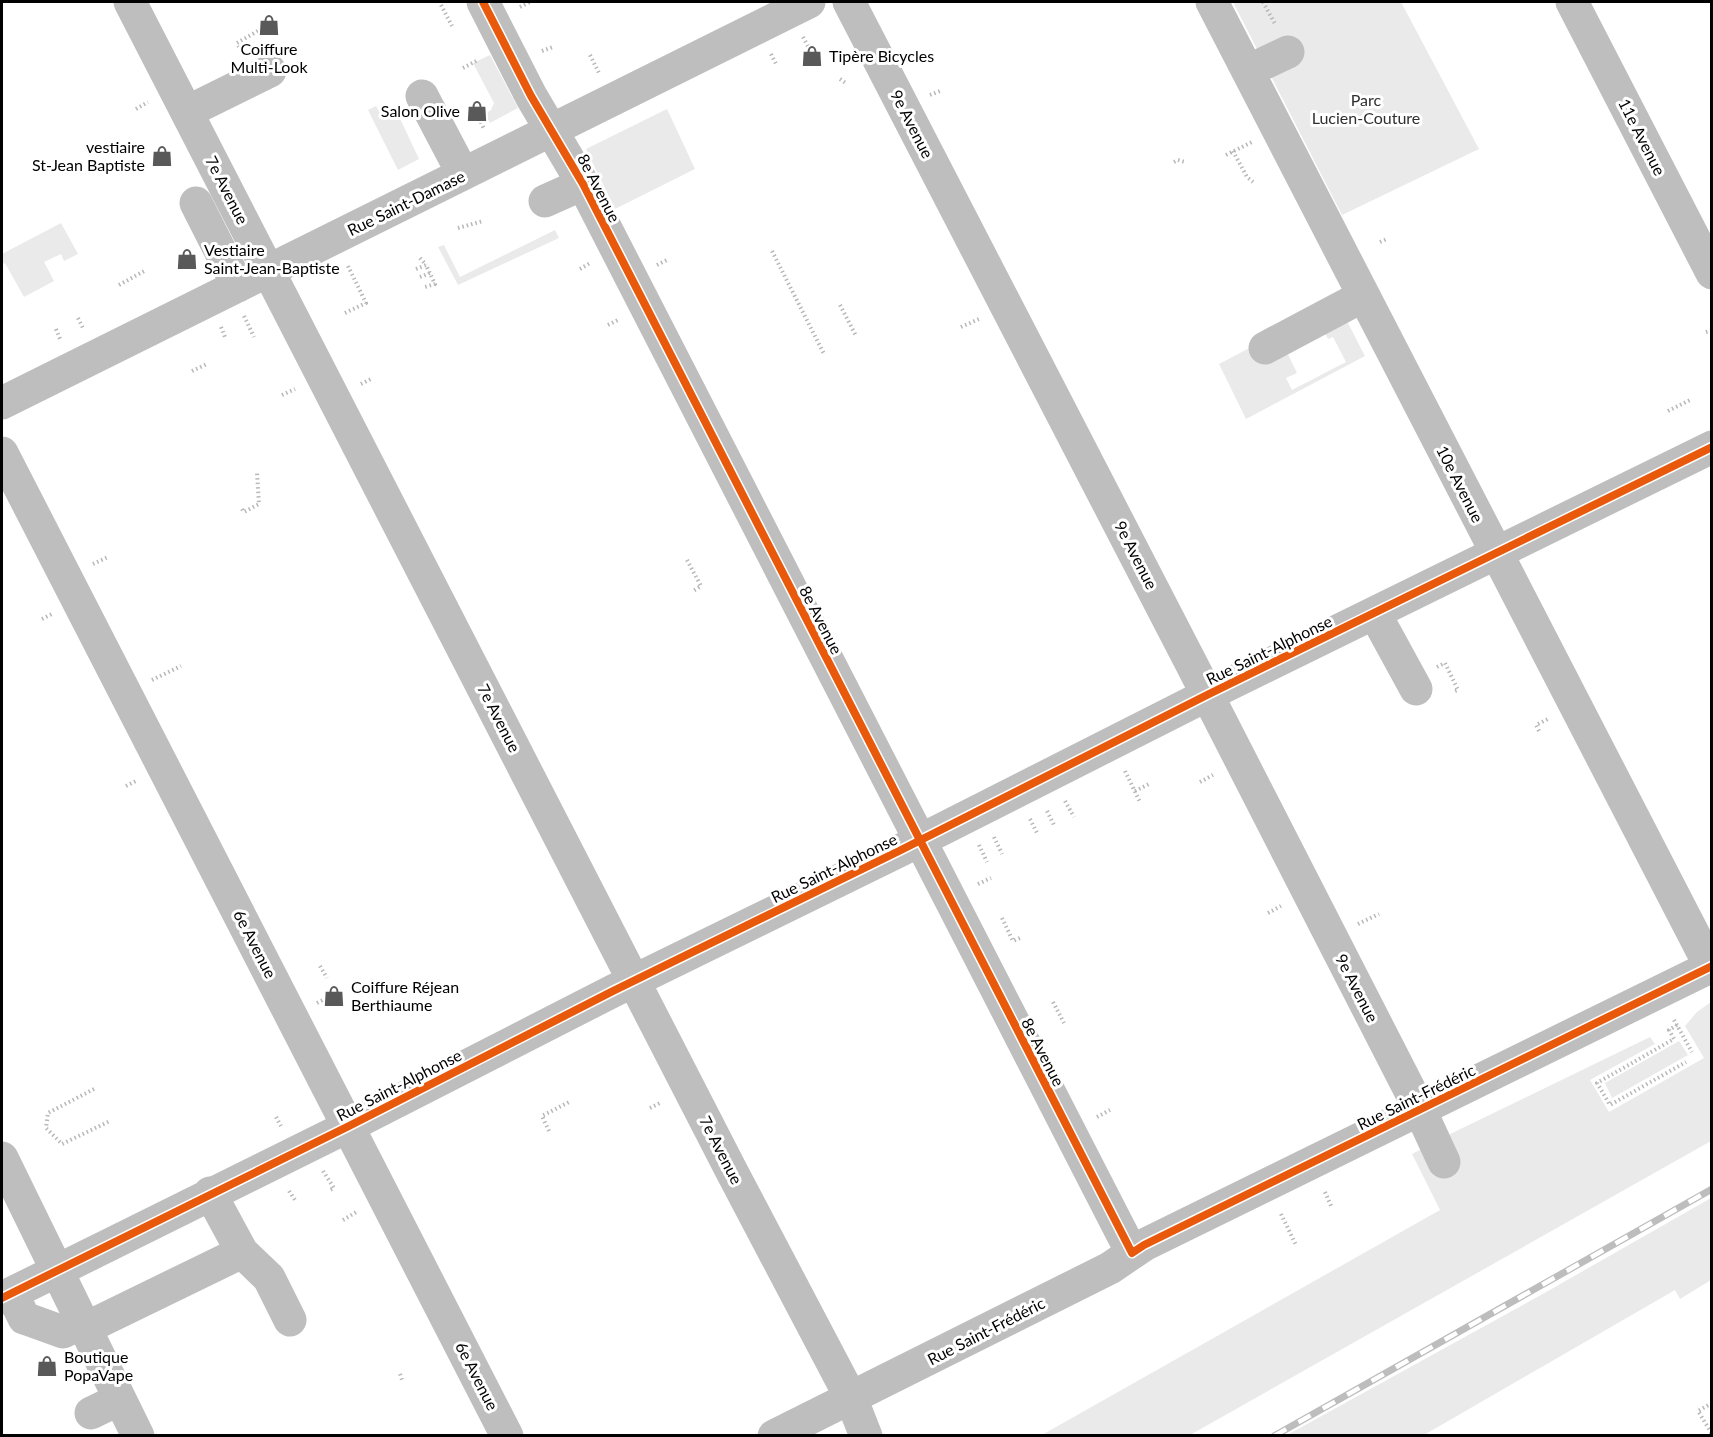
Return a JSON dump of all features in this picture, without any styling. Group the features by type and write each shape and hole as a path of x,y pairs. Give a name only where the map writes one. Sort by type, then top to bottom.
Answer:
{"street":[{"name":"7e Avenue","path":"130,2 736,1180 851,1398 866,1436"},
{"name":"8e Avenue","path":"483,2 531,96 583,184 1132,1253"},
{"name":"Rue Saint-Damase","path":"2,402 241,301 268,270 809,2"},
{"name":"9e Avenue","path":"849,2 1420,1110 1444,1162"},
{"name":"10e Avenue","path":"1212,2 1711,966"},
{"name":"11e Avenue","path":"1572,2 1712,273"},
{"path":"1248,71 1288,52"},
{"path":"187,112 270,71"},
{"path":"422,96 463,174"},
{"path":"545,201 583,184"},
{"path":"196,203 241,301"},
{"path":"1265,348 1363,296"},
{"name":"Rue Saint-Alphonse","path":"7,1295 1207,695 1712,447"},
{"name":"6e Avenue","path":"2,453 507,1436"},
{"path":"1375,614 1416,689"},
{"name":"Rue Saint-Frédéric","path":"774,1436 1110,1268 1144,1245 1711,966"},
{"path":"2,1158 138,1436"},
{"path":"210,1193 242,1252 269,1278 290,1320"},
{"path":"7,1295 24,1318 63,1332 85,1325 242,1252"},
{"path":"91,1413 120,1399"}],"path":[{"path":"519,7 530,2"},
{"path":"441,5 452,26"},
{"path":"261,29 264,35"},
{"path":"803,38 810,50"},
{"path":"542,51 553,47"},
{"path":"771,54 777,66"},
{"path":"590,55 599,74"},
{"path":"840,79 847,84"},
{"path":"479,118 485,130"},
{"path":"1226,155 1257,139"},
{"path":"1233,151 1240,168 1252,182"},
{"path":"1174,162 1179,160 1185,162"},
{"path":"458,228 483,221"},
{"path":"1380,242 1387,239"},
{"path":"772,250 824,354"},
{"path":"420,258 435,284 425,287"},
{"path":"345,313 366,303 347,264"},
{"path":"416,269 426,265"},
{"path":"119,285 146,270"},
{"path":"420,277 430,273"},
{"path":"241,301 254,337"},
{"path":"840,305 856,336"},
{"path":"961,327 987,315"},
{"path":"78,318 84,329"},
{"path":"220,327 225,337"},
{"path":"56,329 61,340"},
{"path":"1706,332 1712,330"},
{"path":"192,371 207,364"},
{"path":"1668,411 1692,399"},
{"path":"242,509 243,512 259,504 255,481 257,473"},
{"path":"687,560 701,586 693,591"},
{"path":"148,682 181,666"},
{"path":"1539,731 1536,725 1554,717"},
{"path":"1125,771 1140,802"},
{"path":"1135,791 1149,784"},
{"path":"1065,801 1074,818"},
{"path":"1047,811 1055,827"},
{"path":"1030,819 1038,836"},
{"path":"994,837 1002,854"},
{"path":"979,845 987,861"},
{"path":"1002,918 1014,941 1020,938"},
{"path":"320,966 327,978"},
{"path":"1053,1002 1064,1023"},
{"path":"1674,1020 1692,1052"},
{"path":"1677,1025 1669,1030 1674,1039 1597,1083 1610,1105 1686,1062"},
{"path":"94,1089 48,1113 46,1128 62,1144 110,1121"},
{"path":"549,1131 542,1116 569,1102"},
{"path":"276,1117 281,1126"},
{"path":"323,1170 334,1188 328,1191"},
{"path":"288,1187 295,1200"},
{"path":"1324,1192 1332,1208"},
{"path":"343,1220 365,1206"},
{"path":"1281,1214 1296,1245"},
{"path":"400,1374 402,1380"},
{"path":"1712,1403 1698,1411 1712,1434"}],"green space":[{"name":"Parc Lucien-Couture","path":"1233,2 1401,2 1479,149 1342,215"},
{"path":"490,55 518,108 490,123 485,114 491,110 494,103 473,63"},
{"path":"376,106 381,115 395,108 419,159 398,170 368,110"},
{"path":"667,109 695,169 615,209 586,149"},
{"path":"61,223 78,254 64,261 61,254 44,262 54,281 24,297 5,263 2,264 2,254"},
{"path":"555,230 559,238 458,285 438,247 444,245 460,277"},
{"path":"1337,302 1365,356 1246,419 1219,364","holes":["1320,324 1328,339 1333,337 1346,362 1292,390 1286,378 1297,373 1285,348"]},
{"path":"1711,1002 1711,1141 1190,1435 1040,1436 1440,1210 1412,1154 1650,1037 1655,1044 1590,1080 1609,1112 1704,1058 1685,1026 1697,1012"},
{"path":"1679,1041 1688,1055 1612,1098 1605,1083"},
{"path":"1711,1198 1711,1280 1680,1299 1675,1290 1424,1435 1287,1435 1548,1291"}],"railway":[{"path":"1274,1436 1712,1189"}],"cycle path":[{"path":"483,2 531,96 583,184 1132,1253 1144,1245 1712,966"},
{"path":"2,1298 1207,695 1712,447"}],"place":[{"name":"Coiffure Multi-Look","path":"269,25"},
{"name":"Tipère Bicycles","path":"812,56"},
{"name":"Salon Olive","path":"477,111"},
{"name":"vestiaire St-Jean Baptiste","path":"162,156"},
{"name":"Vestiaire Saint-Jean-Baptiste","path":"187,259"},
{"name":"Coiffure Réjean Berthiaume","path":"334,996"},
{"name":"Boutique PopaVape","path":"47,1366"}]}
